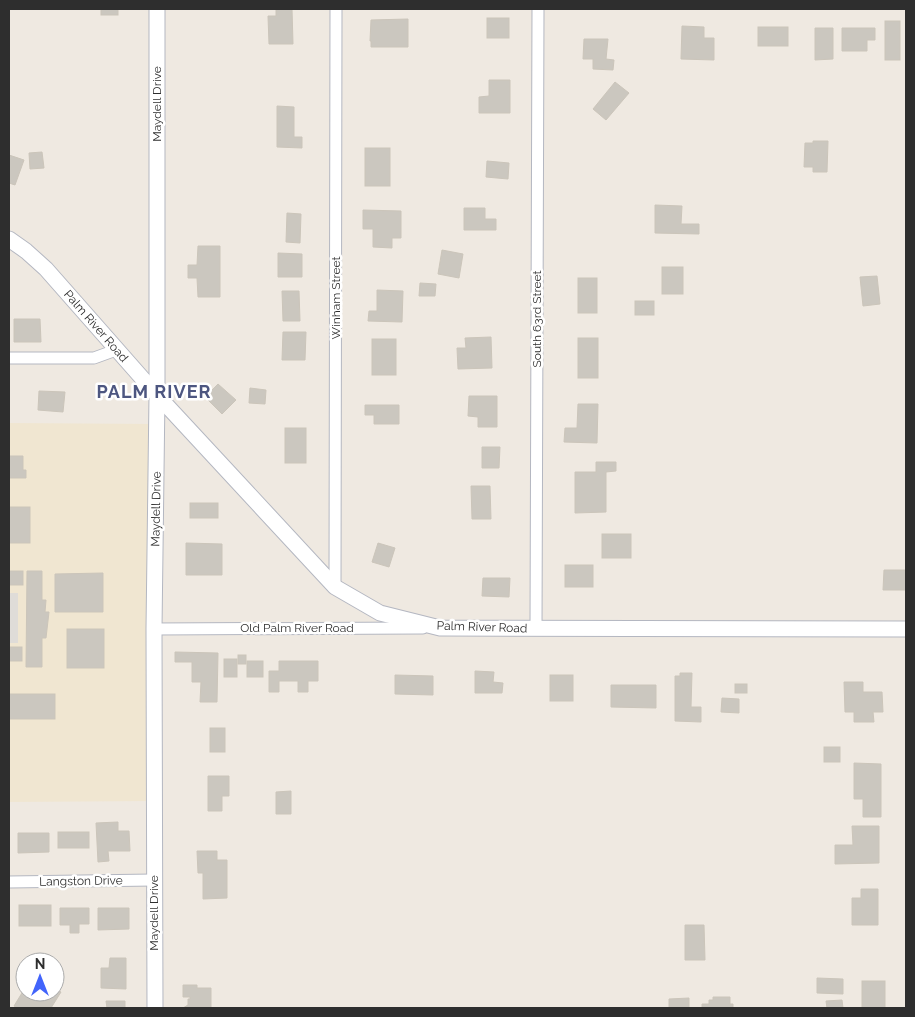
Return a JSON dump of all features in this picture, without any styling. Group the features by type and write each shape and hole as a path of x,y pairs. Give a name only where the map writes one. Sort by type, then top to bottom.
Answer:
{"street":[{"name":"Maydell Drive","path":"155,1008 156,9"},
{"name":"Winham Street","path":"335,587 336,9"},
{"name":"South 63rd Street","path":"536,628 538,9"},
{"name":"Palm River Road","path":"9,239 46,269 116,350 335,587 380,613 440,628 906,629"},
{"path":"9,358 94,358 116,350"},
{"name":"Old Palm River Road","path":"154,629 440,628"},
{"name":"Langston Drive","path":"9,882 154,880"}],"shaded area":[{"path":"9,423 154,424 153,801 9,802"},
{"path":"9,593 18,593 18,643 9,643"}],"building":[{"path":"101,9 118,9 118,15 101,15"},
{"path":"276,9 292,9 293,44 269,44 268,16 276,16"},
{"path":"487,18 509,18 509,38 487,38"},
{"path":"408,19 408,47 371,47 371,20"},
{"path":"885,21 900,21 900,60 885,60"},
{"path":"682,26 704,27 704,38 714,38 714,60 681,59"},
{"path":"758,27 788,27 788,46 758,46"},
{"path":"815,28 833,28 833,59 815,60"},
{"path":"842,28 875,28 875,40 867,40 867,51 842,51"},
{"path":"584,39 608,39 606,59 614,60 613,70 593,69 593,59 583,59"},
{"path":"489,80 510,80 510,113 479,113 479,97 489,96"},
{"path":"615,82 629,93 606,120 593,109"},
{"path":"277,106 294,107 294,137 302,137 302,148 277,147"},
{"path":"813,141 828,141 827,172 813,172 813,167 804,167 805,143 813,143"},
{"path":"365,148 390,148 390,186 365,186"},
{"path":"42,152 44,168 30,169 29,153"},
{"path":"9,155 24,160 15,185 9,183"},
{"path":"487,161 509,163 508,179 486,177"},
{"path":"655,205 682,206 681,224 699,224 699,234 655,233"},
{"path":"464,208 485,208 485,219 496,219 496,230 464,230"},
{"path":"363,210 401,211 401,238 392,238 392,248 373,247 373,229 363,229"},
{"path":"287,213 301,214 300,243 286,242"},
{"path":"198,246 220,246 220,297 198,297 197,278 188,278 188,265 197,265"},
{"path":"442,250 463,254 459,278 438,274"},
{"path":"278,253 302,254 302,277 278,277"},
{"path":"662,267 683,267 683,294 662,294"},
{"path":"877,276 880,304 863,306 860,277"},
{"path":"578,278 597,278 597,313 578,313"},
{"path":"420,283 436,284 435,296 419,296"},
{"path":"377,290 403,291 402,322 368,321 369,311 377,311"},
{"path":"282,291 299,291 300,321 283,321"},
{"path":"635,301 654,301 654,315 635,315"},
{"path":"14,319 40,319 41,342 14,342"},
{"path":"283,332 306,332 305,360 282,360"},
{"path":"491,337 492,368 458,369 457,348 466,348 465,338"},
{"path":"578,338 598,338 598,378 578,378"},
{"path":"372,339 396,339 396,375 372,375"},
{"path":"218,384 236,400 222,414 205,397"},
{"path":"250,388 266,390 265,404 249,403"},
{"path":"39,391 65,392 63,412 38,410"},
{"path":"469,396 497,396 497,427 478,427 478,417 468,416"},
{"path":"578,404 598,404 597,443 564,442 565,428 577,428"},
{"path":"365,405 399,405 399,424 374,424 374,415 365,415"},
{"path":"285,428 306,428 306,463 285,463"},
{"path":"482,447 500,447 499,468 482,468"},
{"path":"9,456 23,456 23,470 26,470 26,478 9,478"},
{"path":"596,462 616,462 616,471 606,472 606,512 575,513 575,472 596,472"},
{"path":"471,486 490,486 491,519 472,519"},
{"path":"190,503 218,503 218,518 190,518"},
{"path":"9,507 30,507 30,543 9,543"},
{"path":"602,534 631,534 631,558 602,558"},
{"path":"186,543 222,544 222,575 186,575"},
{"path":"378,543 395,548 389,567 372,562"},
{"path":"565,565 593,565 593,587 565,587"},
{"path":"884,570 906,570 906,590 883,590"},
{"path":"9,571 23,571 23,585 9,585"},
{"path":"27,571 42,571 42,600 46,600 45,612 49,612 46,638 42,638 42,667 26,667"},
{"path":"103,573 103,612 55,612 55,574"},
{"path":"483,578 510,578 509,597 482,596"},
{"path":"67,629 104,629 104,668 67,668"},
{"path":"9,647 22,647 22,661 9,661"},
{"path":"175,652 218,653 217,702 200,702 201,682 192,682 192,662 175,662"},
{"path":"238,655 246,655 246,664 238,664"},
{"path":"224,659 237,659 237,677 224,677"},
{"path":"247,661 263,661 263,677 247,677"},
{"path":"279,661 318,661 318,681 308,681 308,692 298,692 298,681 279,681 279,692 269,692 269,671 279,671"},
{"path":"475,671 494,672 493,682 503,683 502,693 475,693"},
{"path":"680,673 692,673 691,707 701,707 701,722 675,721 675,676 680,676"},
{"path":"395,675 433,676 433,695 395,694"},
{"path":"550,675 573,675 573,701 550,701"},
{"path":"844,682 863,682 863,692 882,692 883,712 873,712 874,722 854,722 854,712 845,712"},
{"path":"735,684 747,684 747,693 735,693"},
{"path":"611,685 656,685 656,708 611,707"},
{"path":"9,694 55,694 55,719 9,719"},
{"path":"722,698 739,699 739,713 721,712"},
{"path":"210,728 225,728 225,752 210,752"},
{"path":"824,747 840,747 840,762 824,762"},
{"path":"854,763 881,764 881,817 863,817 863,799 854,799"},
{"path":"208,776 229,776 229,796 222,796 222,811 208,811"},
{"path":"291,791 291,814 276,814 276,792"},
{"path":"118,822 118,831 129,831 130,851 108,851 109,861 98,862 96,823"},
{"path":"852,826 879,826 879,863 835,864 835,845 853,845"},
{"path":"58,832 89,832 89,848 58,848"},
{"path":"18,833 49,833 49,852 18,853"},
{"path":"197,851 217,851 217,860 227,860 227,898 203,899 203,873 198,873"},
{"path":"861,889 878,889 878,925 852,925 852,898 861,898"},
{"path":"19,905 51,905 51,926 19,926"},
{"path":"60,908 89,908 89,924 79,924 79,933 70,933 70,925 60,925"},
{"path":"98,908 129,908 129,929 98,930"},
{"path":"685,925 704,925 705,960 685,960"},
{"path":"110,958 126,958 126,989 101,988 101,968 109,968"},
{"path":"817,978 843,979 843,994 817,993"},
{"path":"862,981 885,981 885,1008 862,1008"},
{"path":"183,985 211,988 211,1008 183,1008 188,1005 190,997 183,997"},
{"path":"713,997 730,997 730,1004 733,1004 733,1008 702,1008 702,1004 709,1004 709,1000 713,1000"},
{"path":"689,998 689,1008 669,1008 669,999"},
{"path":"842,1000 843,1008 827,1008 826,1001"},
{"path":"106,1001 125,1001 125,1008 107,1008"},
{"path":"16,1002 55,1002 51,1008 18,1008 14,1006"}],"district":[{"name":"PALM RIVER","path":"154,391"}]}
